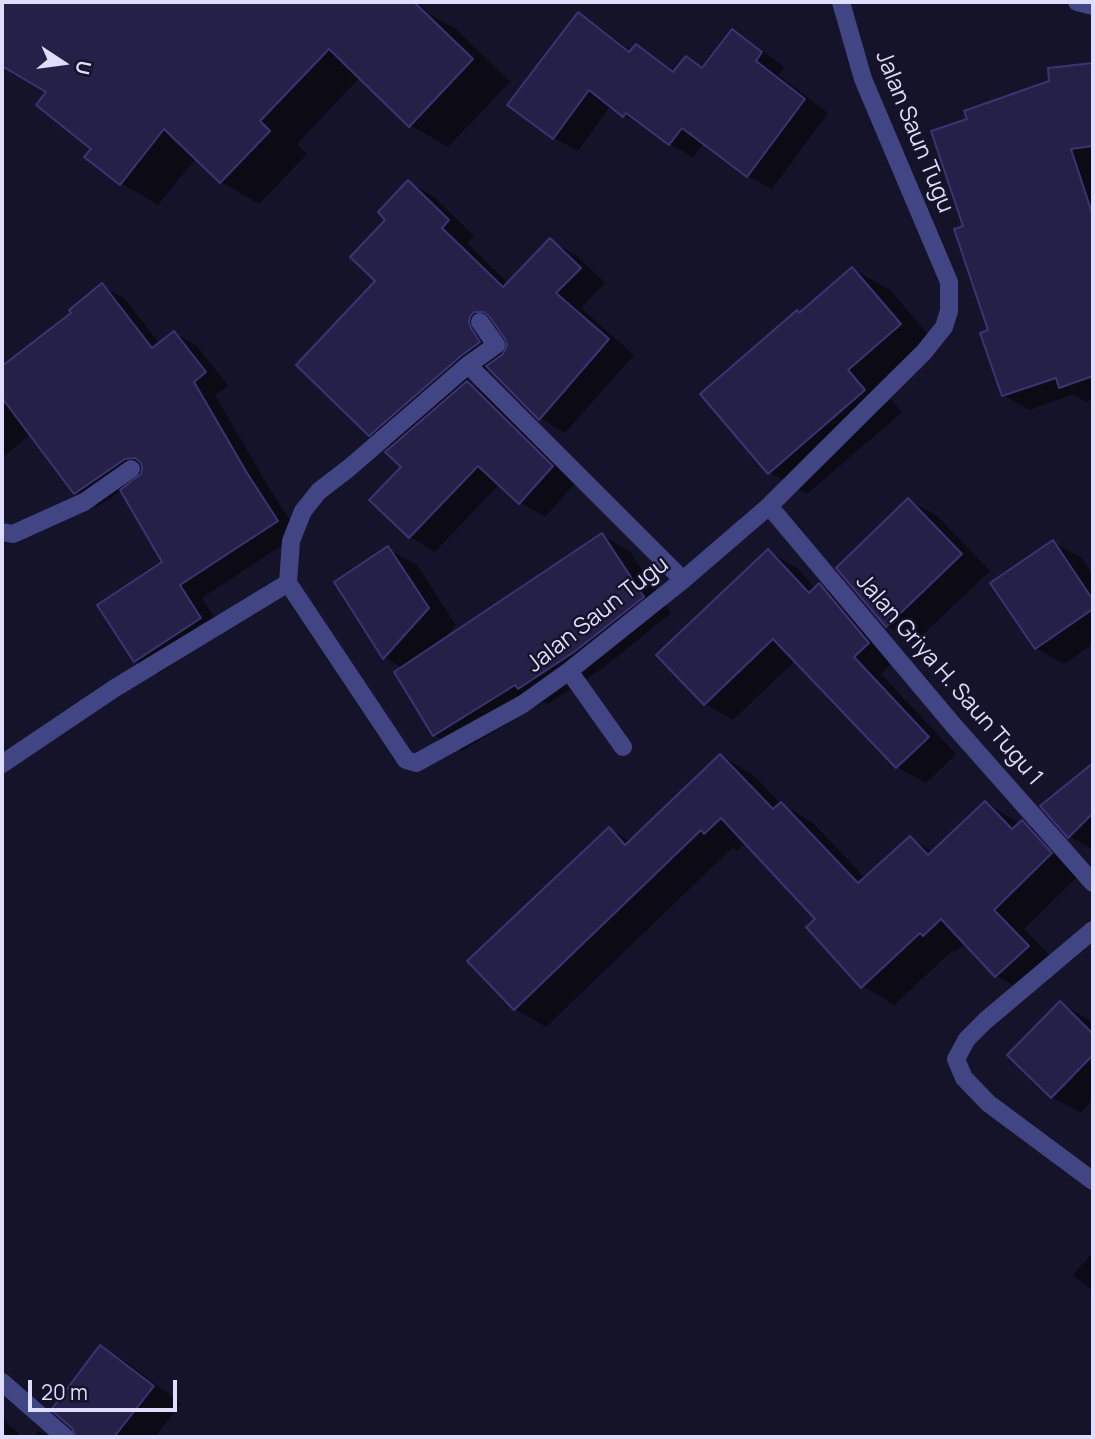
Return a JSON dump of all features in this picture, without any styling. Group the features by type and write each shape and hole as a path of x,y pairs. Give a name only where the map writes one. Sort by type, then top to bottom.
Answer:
{"street":[{"name":"Jalan Saun Tugu","path":"288,583 406,760 411,763 422,761 523,704 683,580 769,506 924,352 944,327 949,311 949,282 863,79 841,2"},
{"path":"1077,2 1093,6"},
{"path":"2,764 115,688 288,583 291,541 303,511 318,491 349,468 468,365 496,345 480,322"},
{"path":"468,365 683,580"},
{"path":"2,532 13,534 83,502 131,468"},
{"name":"Jalan Griya H. Saun Tugu 1","path":"769,506 955,727 1093,883"},
{"path":"569,671 623,747"},
{"path":"1093,930 985,1021 967,1039 956,1059 964,1079 988,1103 1093,1181"},
{"path":"2,1382 65,1437"}],"building":[{"path":"2,2 414,2 473,59 409,127 329,49 260,121 270,131 220,183 164,129 120,185 84,157 91,149 36,105 46,92 2,66"},
{"path":"578,12 629,52 636,44 673,72 686,56 702,68 732,29 762,52 756,61 805,99 747,177 682,128 669,145 626,113 623,117 589,90 553,139 507,105"},
{"path":"1093,63 1093,146 1071,149 1093,216 1093,376 1059,388 1056,378 1002,396 980,333 988,330 954,229 963,226 931,131 967,119 964,111 1049,81 1048,68"},
{"path":"408,180 449,220 442,228 503,287 550,238 581,268 556,293 609,339 539,420 486,366 503,354 507,345 484,312 474,312 469,322 480,342 369,436 296,365 375,281 350,257 385,220 378,212"},
{"path":"852,267 901,324 848,370 865,390 768,474 700,394 797,310 799,313"},
{"path":"102,283 152,348 174,331 206,372 194,382 278,521 180,585 201,618 134,662 97,605 162,562 120,490 141,474 141,463 135,458 125,459 74,494 2,398 2,366 71,313 69,310"},
{"path":"467,381 553,466 519,504 478,466 409,538 369,500 401,467 385,452"},
{"path":"908,498 962,554 886,627 836,568"},
{"path":"602,533 644,597 574,652 518,689 515,685 433,736 394,672"},
{"path":"1053,540 1093,600 1093,609 1035,649 990,583"},
{"path":"388,546 429,608 383,659 334,582"},
{"path":"768,549 809,593 819,583 869,643 854,657 929,737 896,768 773,639 704,705 656,655"},
{"path":"720,754 773,809 781,802 858,883 910,836 928,855 985,801 1012,829 1022,820 1052,853 994,910 1029,946 995,977 941,919 923,936 920,933 861,988 806,927 815,919 721,818 704,834 701,830 514,1010 467,961 609,827 625,845"},
{"path":"1093,763 1093,813 1068,838 1040,806"},
{"path":"1060,1001 1093,1034 1093,1055 1051,1098 1007,1055"},
{"path":"100,1345 154,1386 114,1437 76,1437 72,1428 51,1410"}]}
